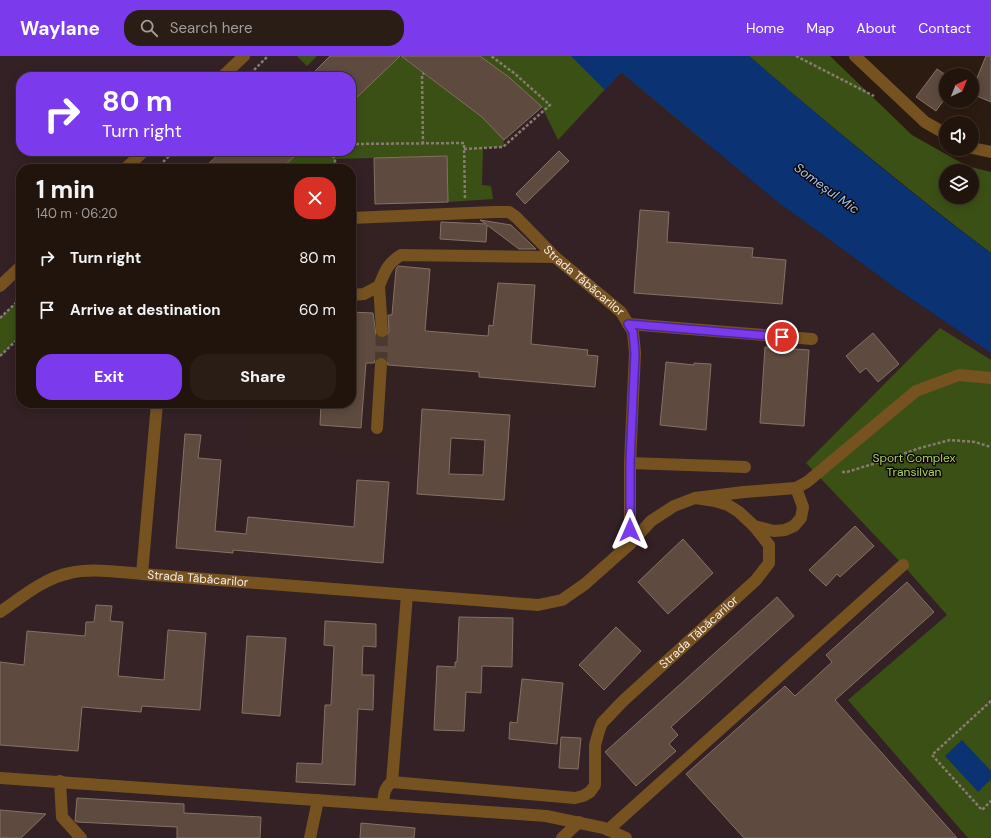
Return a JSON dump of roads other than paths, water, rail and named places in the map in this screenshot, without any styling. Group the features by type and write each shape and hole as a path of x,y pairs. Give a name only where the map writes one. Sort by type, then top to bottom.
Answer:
{"street":[{"path":"227,72 244,56"},
{"path":"855,56 925,122 939,130"},
{"path":"979,149 991,152"},
{"path":"130,164 139,156"},
{"name":"Strada Tăbăcarilor","path":"356,218 509,212 516,217 555,257 621,312 633,332 635,353 630,463 630,544"},
{"path":"382,331 379,286 385,269 392,261 401,255 555,257"},
{"path":"0,286 16,271"},
{"path":"356,295 364,294 379,286"},
{"path":"628,324 812,339"},
{"path":"377,428 381,364"},
{"path":"796,488 807,482 916,391 959,375 991,378"},
{"path":"142,574 157,408"},
{"path":"630,463 745,467"},
{"name":"Strada Tăbăcarilor","path":"0,612 28,593 56,577 71,572 86,571 142,574 538,605 562,600 585,584 630,544 651,521 674,506 695,498 796,488 803,507 801,518 794,526 785,530 774,531 754,526"},
{"name":"Strada Tăbăcarilor","path":"392,782 575,798 590,792 595,785 596,745 602,723 623,701 756,580 769,563 769,545 754,526 739,512 728,505 715,501 695,498"},
{"path":"608,830 903,565"},
{"path":"383,804 384,791 392,782 407,595"},
{"path":"0,778 546,816 604,828 626,838"},
{"path":"60,781 62,817 81,838"},
{"path":"310,838 318,800"},
{"path":"562,838 579,822"}],"water":[{"name":"Someșul Mic","path":"571,56 749,56 904,186 991,253 991,353 897,289 775,200 621,72 605,90"},
{"path":"962,740 991,771 991,779 978,792 945,756"}],"tunnel":[{"path":"381,364 382,331"}],"park label":[{"name":"Sport Complex Transilvan","path":"914,465"}]}
